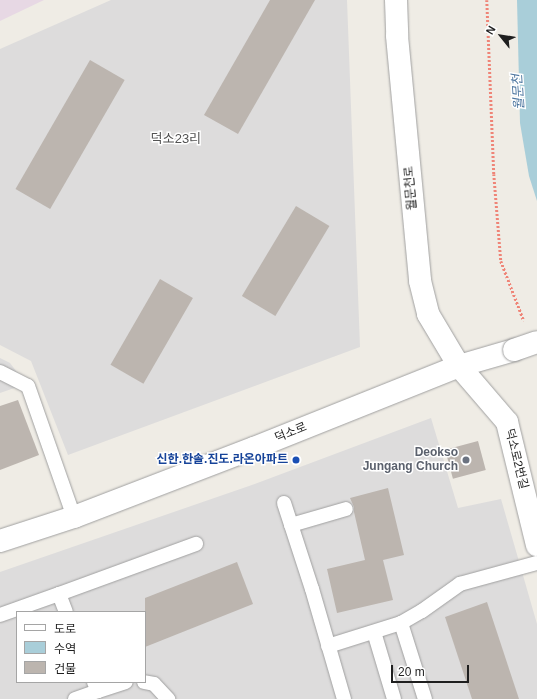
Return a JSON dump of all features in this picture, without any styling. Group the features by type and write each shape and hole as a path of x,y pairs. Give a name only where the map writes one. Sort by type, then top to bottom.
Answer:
{"street":[{"name":"월문천로","path":"396,0 397,36 420,282 428,314 459,366"},
{"name":"덕소로","path":"0,541 74,517 254,448 459,366 514,350 531,335"},
{"name":"덕소로2번길","path":"459,366 507,422 537,545"}],"lane":[{"path":"0,372 28,386 74,517"},
{"path":"284,503 312,589 344,699"},
{"path":"291,525 346,509"},
{"path":"0,616 196,544"},
{"path":"328,646 401,623 422,611 460,584 537,563"},
{"path":"59,594 66,611"},
{"path":"401,623 425,699"},
{"path":"374,632 394,699"},
{"path":"146,682 154,684 168,699"},
{"path":"75,699 96,687 120,683"}],"path":[{"path":"487,0 496,221 501,260 531,335"}],"shaded area":[{"path":"0,0 44,0 0,21"},
{"path":"111,0 347,0 360,347 68,455 31,361 0,345 0,49"},
{"path":"0,358 10,363 26,384 0,393"},
{"path":"431,418 458,508 501,499 537,624 537,699 0,699 0,572 249,486"}],"water":[{"path":"517,0 537,0 537,201 529,176 520,123"}],"building":[{"path":"270,0 315,0 238,134 204,115"},
{"path":"90,60 125,80 50,209 16,189"},
{"path":"296,206 329,226 275,316 242,296"},
{"path":"160,279 193,298 143,384 110,365"},
{"path":"18,400 39,455 0,470 0,406"},
{"name":"Deokso Jungang Church","path":"478,441 486,470 453,479 445,450"},
{"path":"388,488 404,555 383,560 393,600 337,613 327,569 365,560 354,507 350,498"},
{"path":"237,562 253,604 146,647 145,598"},
{"path":"487,602 519,699 472,699 445,617"}],"place":[{"name":"신한.한솔.진도.라온아파트","path":"296,460"},
{"name":"Deokso Jungang Church","path":"466,460"}],"district":[{"name":"덕소23리","path":"176,139"}],"water label":[{"name":"월문천","path":"519,92"}]}
